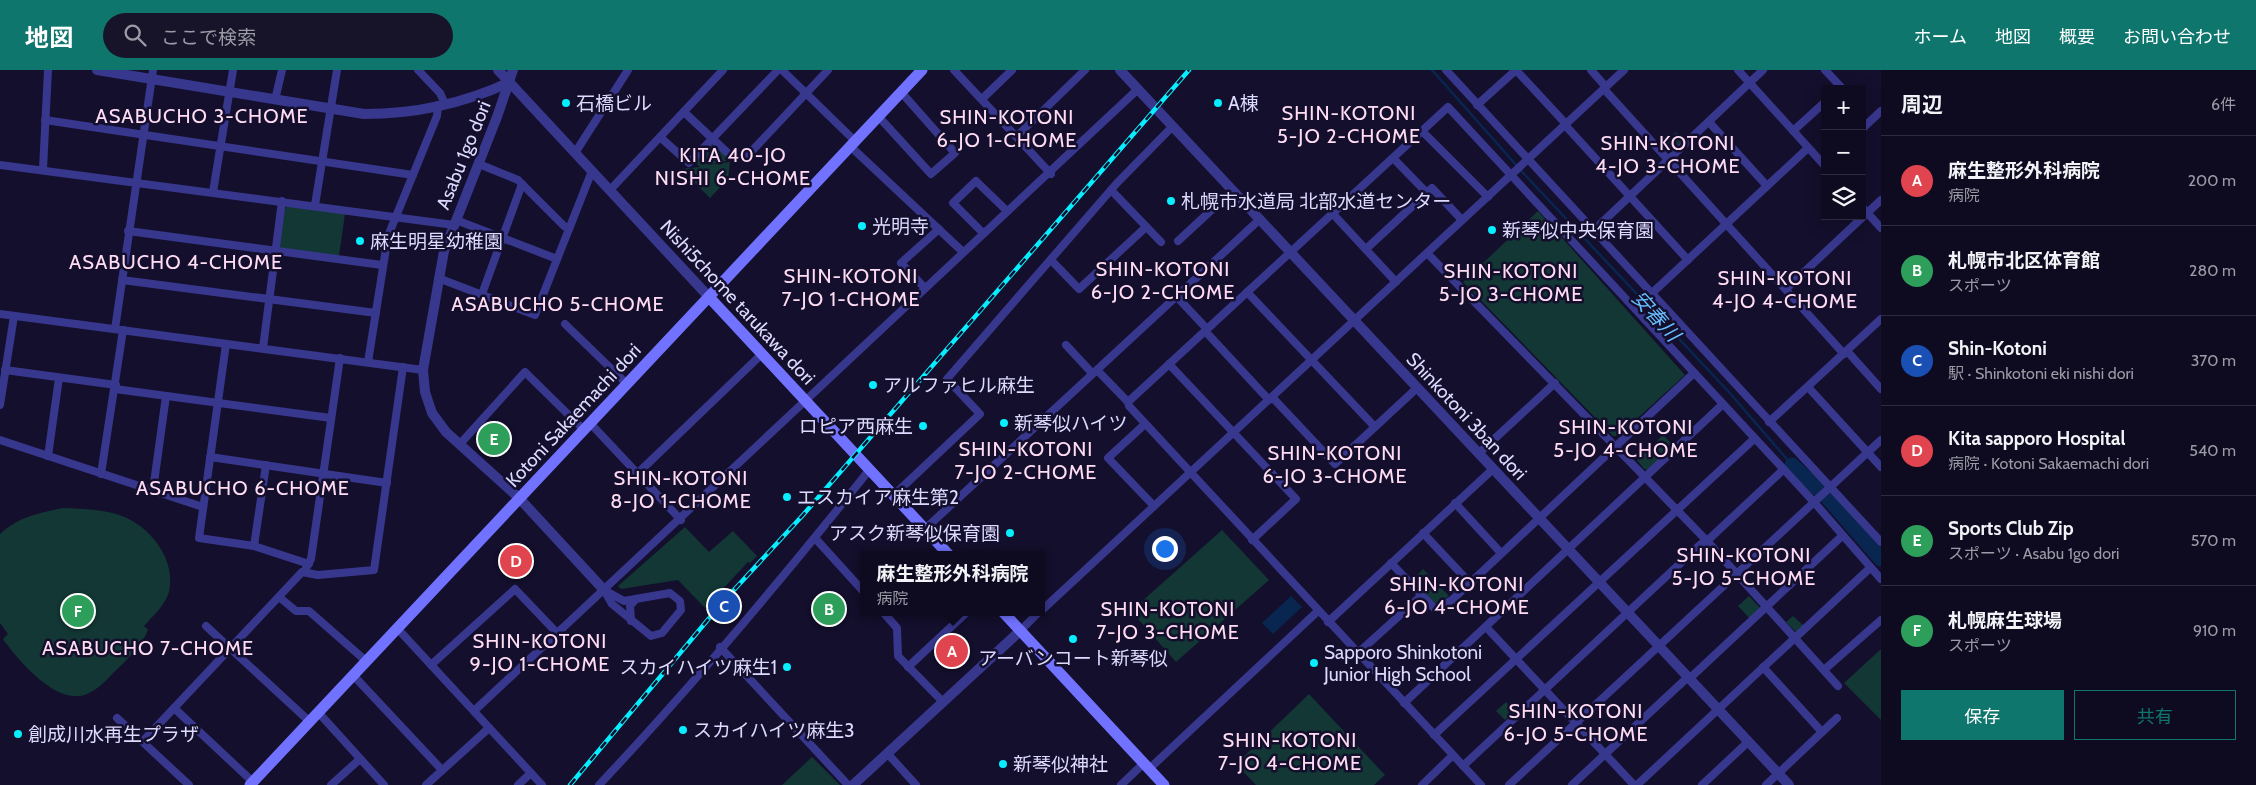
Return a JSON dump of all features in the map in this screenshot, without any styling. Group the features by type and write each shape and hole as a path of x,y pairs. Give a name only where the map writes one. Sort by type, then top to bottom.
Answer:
{"main road":[{"name":"Kotoni Sakaemachi dori","path":"251,783 922,70"},
{"name":"Nishi5chome tarukawa dori","path":"709,297 946,551"},
{"path":"1007,616 1164,785"}],"street":[{"path":"43,169 48,70"},
{"path":"99,70 153,75 229,92 331,109 364,114 388,114 442,105 482,95 510,82 513,70"},
{"path":"213,192 233,70"},
{"path":"275,100 282,70"},
{"path":"314,205 337,70"},
{"path":"368,362 388,236 442,105 440,93 418,70"},
{"name":"Nishi5chome tarukawa dori","path":"498,70 709,297"},
{"path":"575,153 628,70"},
{"path":"610,190 723,70"},
{"path":"660,137 689,163 778,70"},
{"path":"782,70 963,252"},
{"path":"684,112 732,157 750,153 828,70"},
{"path":"954,70 1051,174"},
{"path":"982,99 1012,70"},
{"path":"1017,136 1085,70"},
{"path":"1477,105 1516,70 1688,260"},
{"path":"1591,70 1605,88 1786,289 1881,389"},
{"path":"1045,607 1624,70"},
{"path":"1738,70 1821,162"},
{"path":"1593,231 1763,70"},
{"path":"1825,70 1839,85"},
{"path":"1449,71 1525,162 1593,231 1828,487 1881,542"},
{"name":"Shinkotoni 3ban dori","path":"1124,72 1137,90 1789,785"},
{"path":"102,474 115,387 122,280 128,231 153,75"},
{"name":"Asabu 1go dori","path":"510,82 444,251 423,370 425,392 432,413 446,432 519,498 604,590"},
{"path":"474,711 807,402 983,233 1051,174 1137,90"},
{"path":"878,116 930,174 954,153 901,92"},
{"path":"1793,131 1821,106"},
{"path":"1128,402 1448,107 1513,174 1754,439 1816,499 1842,536 1881,579"},
{"path":"1866,125 1881,111"},
{"path":"45,120 413,175"},
{"path":"1709,122 1767,186"},
{"path":"894,495 980,414 947,379 1111,190 1172,127"},
{"path":"1422,131 1488,197"},
{"path":"1651,294 1808,148"},
{"path":"1393,158 1427,193"},
{"path":"479,164 518,180 569,229"},
{"path":"0,165 455,222 557,259"},
{"path":"438,278 535,314 592,171"},
{"path":"983,233 953,203 976,181 1007,211"},
{"path":"482,294 522,184"},
{"path":"1366,249 1432,188 1462,220"},
{"path":"1111,190 1161,242"},
{"path":"1178,242 1232,191"},
{"path":"1866,209 1881,200"},
{"path":"263,348 282,201"},
{"path":"1866,211 1881,228"},
{"path":"1333,214 1396,282"},
{"path":"925,529 1260,220"},
{"path":"1786,289 1855,220"},
{"path":"1051,260 1079,289 1146,226"},
{"path":"925,288 901,263 939,228"},
{"path":"128,231 382,265"},
{"path":"1428,253 1707,541 1838,686"},
{"path":"122,280 376,313"},
{"path":"1247,292 1375,427"},
{"path":"1177,297 1334,464 1417,388"},
{"path":"0,314 423,370"},
{"path":"0,405 14,316"},
{"path":"1769,422 1881,319"},
{"path":"566,324 627,384"},
{"path":"226,344 199,538 254,546 309,564"},
{"path":"1066,345 1128,402 1189,473 1481,785"},
{"path":"637,474 762,354"},
{"path":"143,741 309,564 340,358"},
{"path":"1170,364 1296,499 1252,540"},
{"path":"302,572 318,575 374,570 403,367"},
{"path":"5,370 166,396 331,418"},
{"path":"460,444 525,372 587,426 681,520"},
{"path":"1391,563 1435,609 1452,600 1538,517 1694,373"},
{"path":"48,456 59,378"},
{"path":"1478,454 1555,383"},
{"path":"1808,387 1881,467"},
{"path":"153,490 166,396"},
{"path":"1404,703 1723,404"},
{"path":"1145,424 1108,458 1154,506"},
{"path":"1434,735 1754,439"},
{"path":"0,440 203,507"},
{"path":"1509,785 1828,487 1881,440"},
{"path":"210,457 387,483"},
{"path":"254,546 266,465"},
{"path":"599,785 638,743 815,538 870,469"},
{"path":"1328,622 1493,469"},
{"path":"1463,766 1700,544 1707,541 1784,470"},
{"path":"1455,503 1501,553"},
{"path":"1423,533 1469,582"},
{"path":"1572,785 1842,536"},
{"path":"815,538 860,588"},
{"path":"1486,626 1635,785 1870,568"},
{"path":"431,665 515,589 557,634"},
{"path":"604,590 620,600 670,593 680,601 681,610 662,633 655,636 646,634 612,604 604,590"},
{"path":"1358,654 1421,596"},
{"path":"279,597 296,611 309,610 366,661"},
{"path":"631,621 630,606 636,599"},
{"path":"1121,785 1147,766 1318,611"},
{"path":"886,616 897,628 898,656 943,702"},
{"path":"908,667 962,616"},
{"path":"853,785 1036,616"},
{"path":"1824,670 1881,620"},
{"path":"206,626 231,647 309,721"},
{"path":"397,628 542,785"},
{"path":"720,647 848,785"},
{"path":"1763,667 1822,732"},
{"path":"353,675 442,770"},
{"path":"174,708 251,783"},
{"path":"318,712 384,785"},
{"path":"117,718 189,785"},
{"path":"1766,785 1837,718"},
{"path":"426,785 489,728"},
{"path":"1702,785 1748,742"},
{"path":"887,754 916,785"},
{"path":"1422,785 1453,755"},
{"path":"331,785 360,759"},
{"path":"518,785 531,773"}],"green space":[{"path":"1676,132 1685,140 1671,153 1664,144"},
{"path":"713,144 731,160 708,165 730,162 728,179 710,198 681,169 700,167 695,162"},
{"path":"287,206 345,214 339,256 281,248 279,246"},
{"path":"1538,211 1685,375 1618,436 1613,436 1463,282"},
{"path":"1663,435 1673,445 1648,470 1644,469 1637,460"},
{"path":"63,508 112,513 137,524 154,539 161,549 166,559 170,581 169,592 165,601 144,626 148,630 142,642 98,687 87,694 75,696 63,694 51,688 28,669 3,639 8,634 0,623 0,534 14,523 37,514"},
{"path":"685,527 709,552 733,531 757,556 750,563 748,562 705,608 678,580 621,589 618,586"},
{"path":"1222,530 1269,580 1176,662 1131,611"},
{"path":"1423,569 1449,596 1435,604 1412,581"},
{"path":"1749,596 1761,609 1750,619 1738,606"},
{"path":"1793,616 1804,626 1797,633 1786,622"},
{"path":"1881,649 1881,720 1844,683"},
{"path":"1309,694 1385,775 1374,785 1256,785 1236,764"},
{"path":"1506,702 1515,711 1505,720 1496,711"},
{"path":"812,757 840,785 782,785"}],"water":[{"path":"1291,596 1302,607 1273,634 1262,623"}],"waterway":[{"name":"安春川","path":"1432,70 1525,175 1728,391 1792,465"},
{"name":"安春川","path":"1792,465 1828,498 1881,559"}],"railway":[{"path":"570,785 721,604 803,515 1189,70"}],"place":[{"name":"石橋ビル","path":"566,103"},
{"name":"A棟","path":"1218,103"},
{"name":"札幌市水道局 北部水道センター","path":"1171,201"},
{"name":"光明寺","path":"862,226"},
{"name":"新琴似中央保育園","path":"1492,230"},
{"name":"麻生明星幼稚園","path":"360,241"},
{"name":"アルファヒル麻生","path":"873,385"},
{"name":"新琴似ハイツ","path":"1004,423"},
{"name":"ロピア西麻生","path":"923,426"},
{"name":"Sports Club Zip","path":"494,439"},
{"name":"エスカイア麻生第2","path":"787,497"},
{"name":"アスク新琴似保育園","path":"1010,533"},
{"name":"Kita sapporo Hospital","path":"516,561"},
{"name":"Shin-Kotoni","path":"724,606"},
{"name":"札幌市北区体育館","path":"829,609"},
{"name":"札幌麻生球場","path":"78,611"},
{"name":"アーバンコート新琴似","path":"1073,639"},
{"name":"麻生整形外科病院","path":"952,651"},
{"name":"Sapporo Shinkotoni Junior High School","path":"1314,663"},
{"name":"スカイハイツ麻生1","path":"787,667"},
{"name":"スカイハイツ麻生3","path":"683,730"},
{"name":"創成川水再生プラザ","path":"18,734"},
{"name":"新琴似神社","path":"1003,764"}],"district":[{"name":"ASABUCHO 3-CHOME","path":"202,116"},
{"name":"SHIN-KOTONI 5-JO 2-CHOME","path":"1349,124"},
{"name":"SHIN-KOTONI 6-JO 1-CHOME","path":"1007,128"},
{"name":"SHIN-KOTONI 4-JO 3-CHOME","path":"1668,154"},
{"name":"KITA 40-JO NISHI 6-CHOME","path":"733,166"},
{"name":"ASABUCHO 4-CHOME","path":"176,262"},
{"name":"SHIN-KOTONI 6-JO 2-CHOME","path":"1163,280"},
{"name":"SHIN-KOTONI 5-JO 3-CHOME","path":"1511,282"},
{"name":"SHIN-KOTONI 7-JO 1-CHOME","path":"851,288"},
{"name":"SHIN-KOTONI 4-JO 4-CHOME","path":"1785,290"},
{"name":"ASABUCHO 5-CHOME","path":"558,304"},
{"name":"SHIN-KOTONI 5-JO 4-CHOME","path":"1626,438"},
{"name":"SHIN-KOTONI 7-JO 2-CHOME","path":"1026,460"},
{"name":"SHIN-KOTONI 6-JO 3-CHOME","path":"1335,464"},
{"name":"ASABUCHO 6-CHOME","path":"243,488"},
{"name":"SHIN-KOTONI 8-JO 1-CHOME","path":"681,490"},
{"name":"SHIN-KOTONI 5-JO 5-CHOME","path":"1744,566"},
{"name":"SHIN-KOTONI 6-JO 4-CHOME","path":"1457,596"},
{"name":"SHIN-KOTONI 7-JO 3-CHOME","path":"1168,620"},
{"name":"ASABUCHO 7-CHOME","path":"148,648"},
{"name":"SHIN-KOTONI 9-JO 1-CHOME","path":"540,652"},
{"name":"SHIN-KOTONI 6-JO 5-CHOME","path":"1576,722"},
{"name":"SHIN-KOTONI 7-JO 4-CHOME","path":"1290,752"}]}
